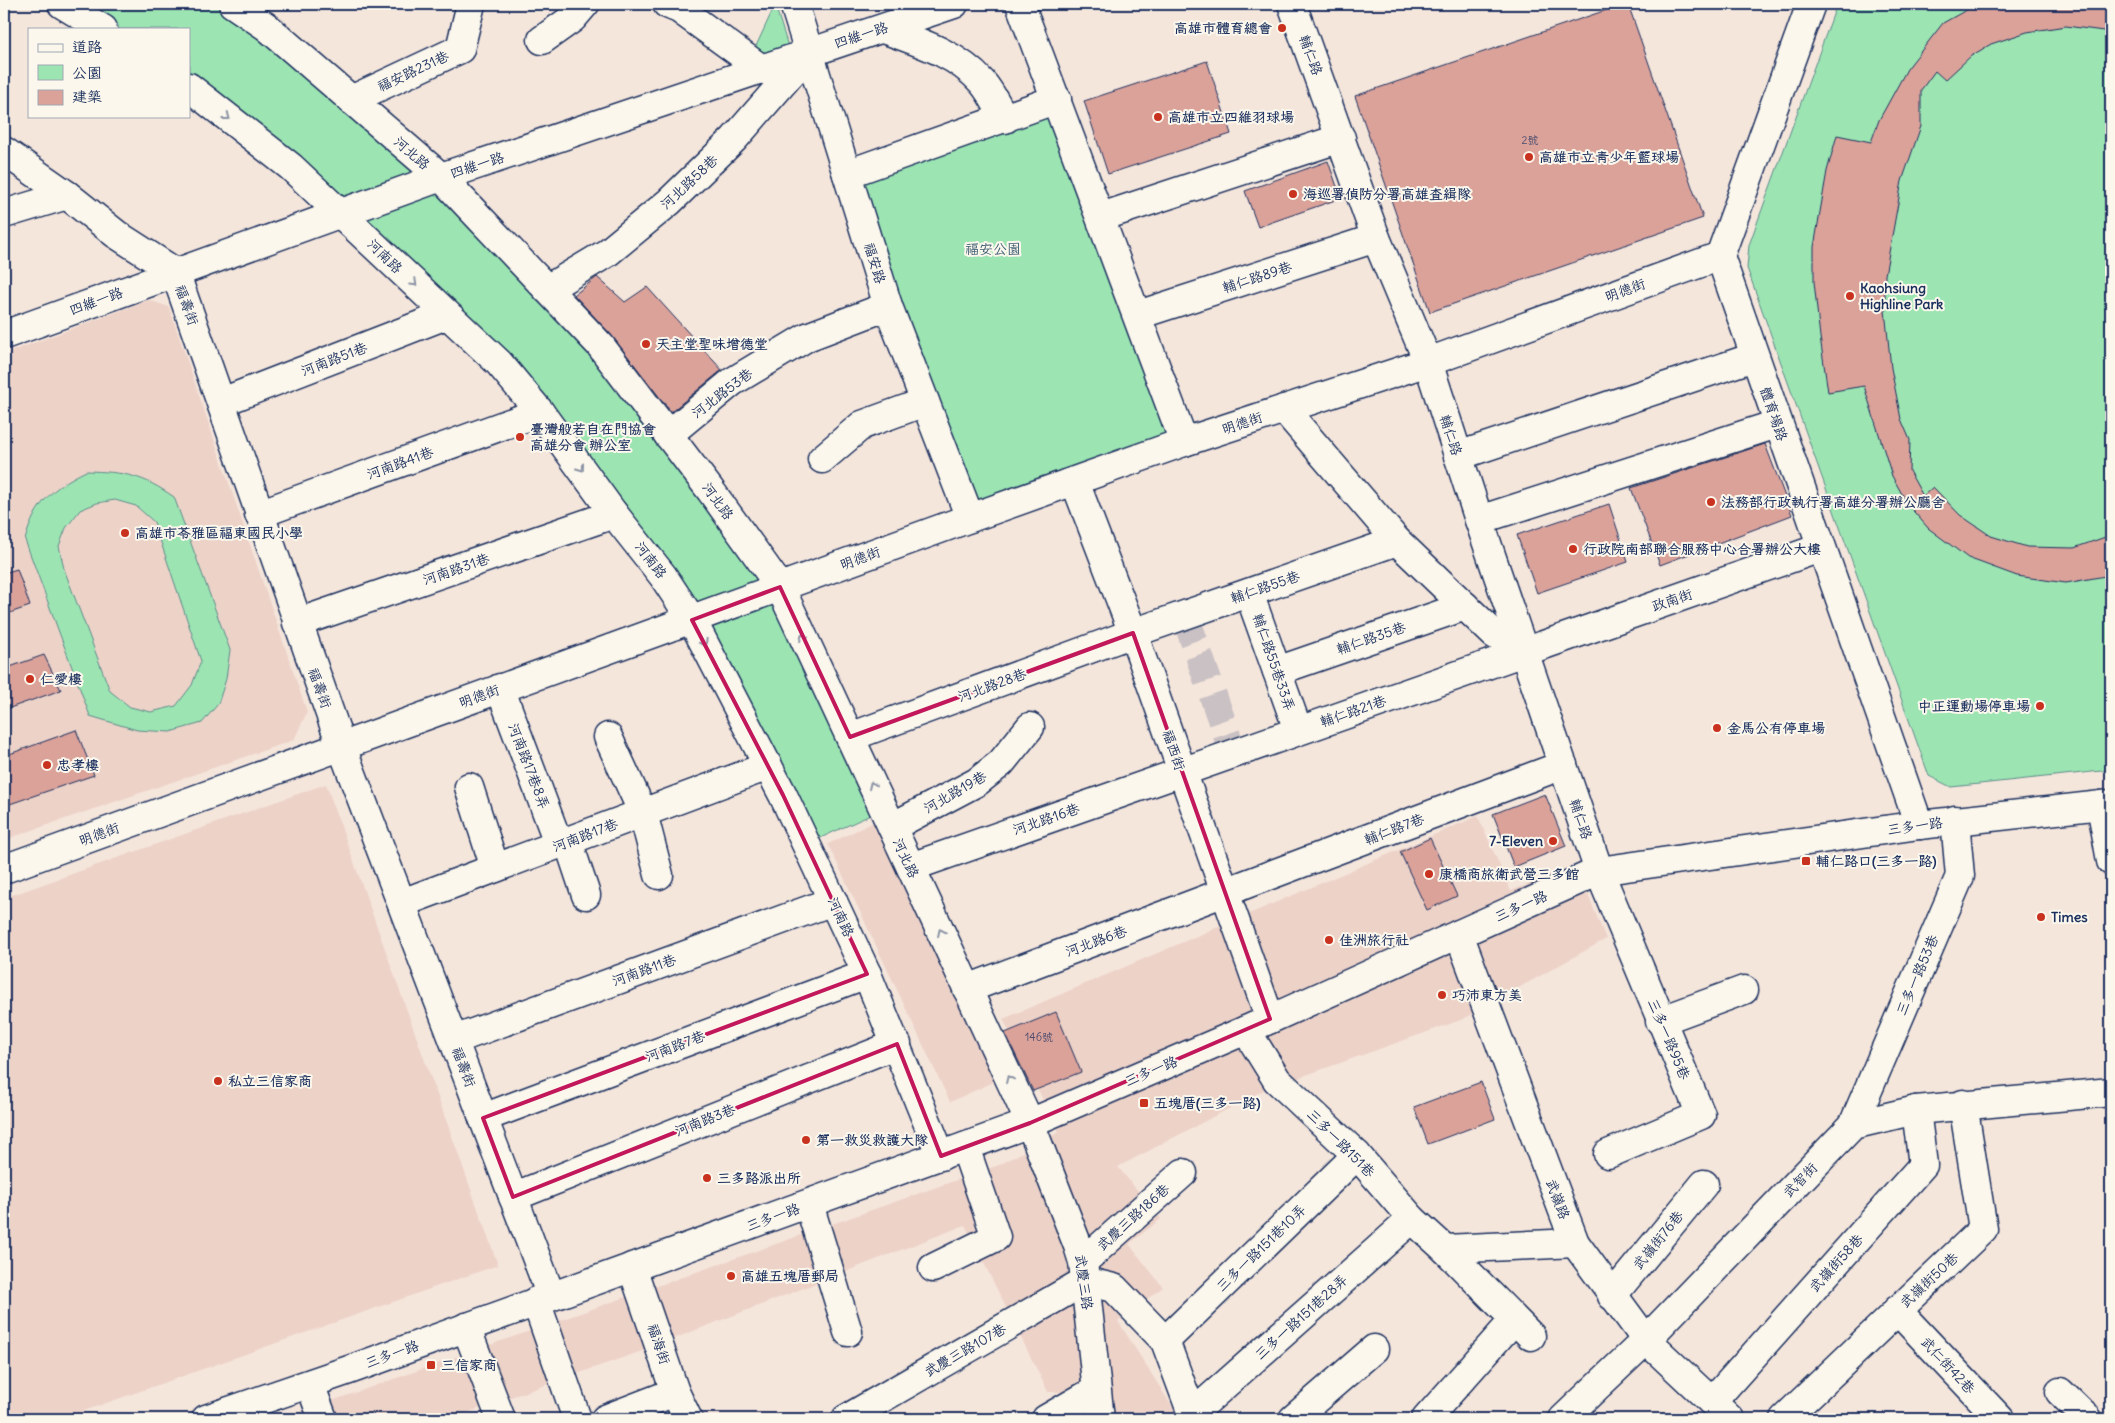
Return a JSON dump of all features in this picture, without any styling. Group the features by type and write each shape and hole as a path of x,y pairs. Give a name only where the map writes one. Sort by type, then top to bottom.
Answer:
{"street":[{"path":"62,4 101,28"},
{"name":"河北路","path":"233,4 267,26 441,178 600,345 780,587 1030,1123"},
{"name":"福安路231巷","path":"351,100 460,49 471,4"},
{"path":"542,40 573,18 586,4"},
{"path":"667,4 679,8 763,70"},
{"name":"福安路","path":"794,4 888,306 970,518"},
{"name":"四維一路","path":"4,335 441,178 763,70 810,51 883,29 954,4"},
{"path":"1020,4 1184,442"},
{"name":"輔仁路","path":"1292,4 1376,238 1428,362 1479,520 1599,871"},
{"path":"1720,256 1811,4"},
{"path":"883,29 929,46 953,58 983,82 1005,118"},
{"name":"河北路58巷","path":"547,289 607,253 669,202 734,139 810,51"},
{"name":"河南路","path":"190,88 290,167 343,214 446,315 499,363 540,412 614,514 664,576 692,620 768,766 834,901 897,1044 996,1237 933,1268"},
{"path":"847,174 1057,99"},
{"path":"1100,218 1341,138"},
{"name":"福壽街","path":"4,151 67,195 116,234 175,272 341,745 513,1197 577,1419"},
{"path":"4,214 67,195"},
{"name":"輔仁路89巷","path":"1138,316 1376,238"},
{"name":"體育場路","path":"1720,256 1820,548 1919,825"},
{"name":"明德街","path":"4,869 970,518 1184,442 1428,362 1720,256"},
{"name":"河北路53巷","path":"668,435 732,382 807,337 888,306"},
{"name":"河南路51巷","path":"222,402 446,315"},
{"path":"1458,456 1754,357"},
{"path":"822,459 862,425 925,402"},
{"path":"1284,409 1397,541 1494,634 1524,652"},
{"name":"河南路41巷","path":"260,514 540,412"},
{"path":"1479,520 1778,424"},
{"name":"福西街","path":"1075,482 1133,633 1270,1019"},
{"name":"河南路31巷","path":"297,623 614,514"},
{"name":"輔仁路55巷","path":"1133,633 1397,541"},
{"name":"政南街","path":"1524,652 1820,548"},
{"name":"輔仁路55巷33弄","path":"1249,593 1298,730"},
{"name":"輔仁路35巷","path":"1277,671 1465,606"},
{"name":"河北路28巷","path":"850,737 1133,633"},
{"name":"輔仁路21巷","path":"1182,772 1524,652"},
{"name":"河南路17巷8弄","path":"500,688 586,895"},
{"name":"河北路19巷","path":"892,827 977,782 1001,763 1030,727"},
{"path":"608,737 643,813 658,875"},
{"name":"輔仁路7巷","path":"1225,893 1563,765"},
{"name":"河南路17巷","path":"402,904 768,766"},
{"name":"河北路16巷","path":"911,867 1182,772"},
{"path":"469,787 495,868"},
{"path":"2106,804 2111,861"},
{"name":"三多一路","path":"206,1419 310,1384 1030,1123 1246,1030 1599,871 1955,820 2106,804"},
{"name":"三多一路53巷","path":"1853,1125 1960,876 1955,820"},
{"name":"三多一路95巷","path":"1599,871 1660,1021 1701,1115 1608,1154"},
{"name":"河北路6巷","path":"967,988 1225,893"},
{"name":"河南路11巷","path":"454,1040 834,901"},
{"name":"武嶺路","path":"1459,934 1575,1244 1646,1340 1721,1411"},
{"name":"河南路7巷","path":"483,1118 867,974"},
{"path":"1660,1021 1744,990"},
{"name":"三多一路151巷","path":"1246,1030 1277,1080 1356,1155 1412,1219 1445,1249 1523,1328 1426,1419"},
{"name":"河南路3巷","path":"513,1197 897,1044"},
{"path":"1853,1125 1916,1110 1963,1104 2111,1092"},
{"name":"武嶺街50巷","path":"1784,1419 1982,1229 1963,1104"},
{"name":"武嶺街58巷","path":"1721,1411 1923,1165 1916,1110"},
{"name":"武慶三路","path":"1030,1123 1084,1272 1100,1419"},
{"name":"武智街","path":"1563,1419 1646,1340 1853,1125"},
{"name":"三多一路151巷10弄","path":"1165,1341 1356,1155"},
{"name":"武慶三路186巷","path":"1084,1272 1183,1173"},
{"name":"武嶺街76巷","path":"1612,1296 1704,1184"},
{"path":"809,1204 848,1332"},
{"name":"三多一路151巷28弄","path":"1192,1417 1412,1219"},
{"path":"1445,1249 1575,1244"},
{"name":"福海街","path":"632,1267 675,1392 688,1419"},
{"path":"1084,1272 1114,1288 1165,1341 1192,1417"},
{"name":"武慶三路107巷","path":"846,1419 1084,1272"},
{"name":"武仁街42巷","path":"1897,1310 2000,1419"},
{"path":"466,1327 501,1419"},
{"path":"1293,1419 1374,1349"},
{"path":"310,1384 323,1419"},
{"path":"1046,1419 1096,1390"},
{"path":"605,1419 675,1392"},
{"path":"2060,1392 2088,1419"}],"highlighted area":[{"path":"780,587 850,737 1133,633 1270,1019 1030,1123 941,1156 897,1044 513,1197 483,1118 867,974 783,795 692,620"}],"shaded area":[{"name":"高雄市苓雅區福東國民小學","path":"149,300 169,307 307,712 294,740 4,840 4,354"},
{"name":"私立三信家商","path":"326,784 498,1265 61,1419 4,1419 4,898"},
{"path":"1478,816 1511,891 1576,865 1606,939 1461,1020 1264,1090 1118,1167 1161,1219 1129,1244 1163,1287 1118,1321 1180,1419 1069,1419 1066,1392 1048,1392 965,1225 645,1350 449,1419 281,1419 999,1165 1059,1132 1003,1019"},
{"path":"876,821 998,1080 950,1102 828,844"}],"green space":[{"path":"78,4 218,4 262,33 425,174 591,348 768,586 879,811 816,840 675,569 517,368 190,80 190,28 115,28"},
{"path":"1837,4 2111,4 2111,770 1951,787 1929,776 1747,268 1749,245"},
{"path":"775,5 788,46 751,57"},
{"name":"福安公園","path":"1054,108 1173,436 974,507 855,179"},
{"path":"86,471 112,472 133,476 152,484 174,497 230,650 226,679 218,704 202,723 170,732 137,730 90,716 25,540 29,527 40,506 55,490","holes":["115,500 136,506 154,522 201,661 192,685 176,706 151,712 130,707 110,691 64,569 59,546 66,528 80,510 97,503"]}],"building":[{"name":"高雄市立青少年籃球場","path":"1628,4 1703,218 1430,312 1355,96"},
{"name":"Kaohsiung Highline Park","path":"1977,4 2111,4 2111,32 2066,26 2027,32 1991,44 1971,56 1945,80 1935,71 1921,90 1921,126 1902,181 1885,275 1885,310 1891,368 1901,419 1910,440 1909,471 1923,496 1933,487 1960,515 1991,536 2027,547 2074,548 2111,535 2111,575 2066,583 2017,576 1968,558 1928,528 1908,505 1892,476 1864,386 1828,392 1814,282 1814,247 1827,171 1837,135 1871,142 1879,120 1907,69 1943,23"},
{"name":"高雄市立四維羽球場","path":"1207,61 1231,134 1108,174 1084,101"},
{"name":"海巡署偵防分署高雄查緝隊","path":"1328,161 1341,198 1258,227 1245,191"},
{"name":"天主堂聖味增德堂","path":"597,277 625,302 647,287 722,370 671,412 612,336 574,295"},
{"name":"法務部行政執行署高雄分署辦公廳舍","path":"1765,444 1792,515 1660,565 1631,488"},
{"name":"行政院南部聯合服務中心合署辦公大樓","path":"1609,504 1628,562 1537,593 1517,535"},
{"path":"17,569 30,606 4,615 4,573"},
{"name":"仁愛樓","path":"44,655 61,690 4,710 4,669"},
{"name":"忠孝樓","path":"76,730 94,775 4,806 4,756"},
{"path":"1545,794 1566,846 1514,867 1493,814"},
{"name":"康橋商旅衛武營三多館","path":"1430,838 1457,896 1427,910 1400,852"},
{"path":"1056,1012 1081,1072 1033,1091 1005,1033"},
{"path":"1481,1082 1495,1119 1428,1144 1414,1107"}],"tunnel":[{"path":"1185,615 1233,753"}],"place":[{"name":"高雄市體育總會","path":"1282,28"},
{"name":"高雄市立四維羽球場","path":"1158,117"},
{"name":"高雄市立青少年籃球場","path":"1529,157"},
{"name":"海巡署偵防分署高雄查緝隊","path":"1293,194"},
{"name":"Kaohsiung Highline Park","path":"1850,296"},
{"name":"天主堂聖味增德堂","path":"646,344"},
{"name":"臺灣般若自在門協會 高雄分會 辦公室","path":"520,437"},
{"name":"法務部行政執行署高雄分署辦公廳舍","path":"1711,502"},
{"name":"高雄市苓雅區福東國民小學","path":"125,533"},
{"name":"行政院南部聯合服務中心合署辦公大樓","path":"1573,549"},
{"name":"仁愛樓","path":"30,679"},
{"name":"中正運動場停車場","path":"2040,706"},
{"name":"金馬公有停車場","path":"1717,728"},
{"name":"忠孝樓","path":"47,765"},
{"name":"7-Eleven","path":"1553,841"},
{"name":"輔仁路口(三多一路)","path":"1806,861"},
{"name":"康橋商旅衛武營三多館","path":"1429,874"},
{"name":"Times","path":"2041,917"},
{"name":"佳洲旅行社","path":"1329,940"},
{"name":"巧沛東方美","path":"1442,995"},
{"name":"私立三信家商","path":"218,1081"},
{"name":"五塊厝(三多一路)","path":"1144,1103"},
{"name":"第一救災救護大隊","path":"806,1140"},
{"name":"三多路派出所","path":"707,1178"},
{"name":"高雄五塊厝郵局","path":"731,1276"},
{"name":"三信家商","path":"431,1365"}]}
